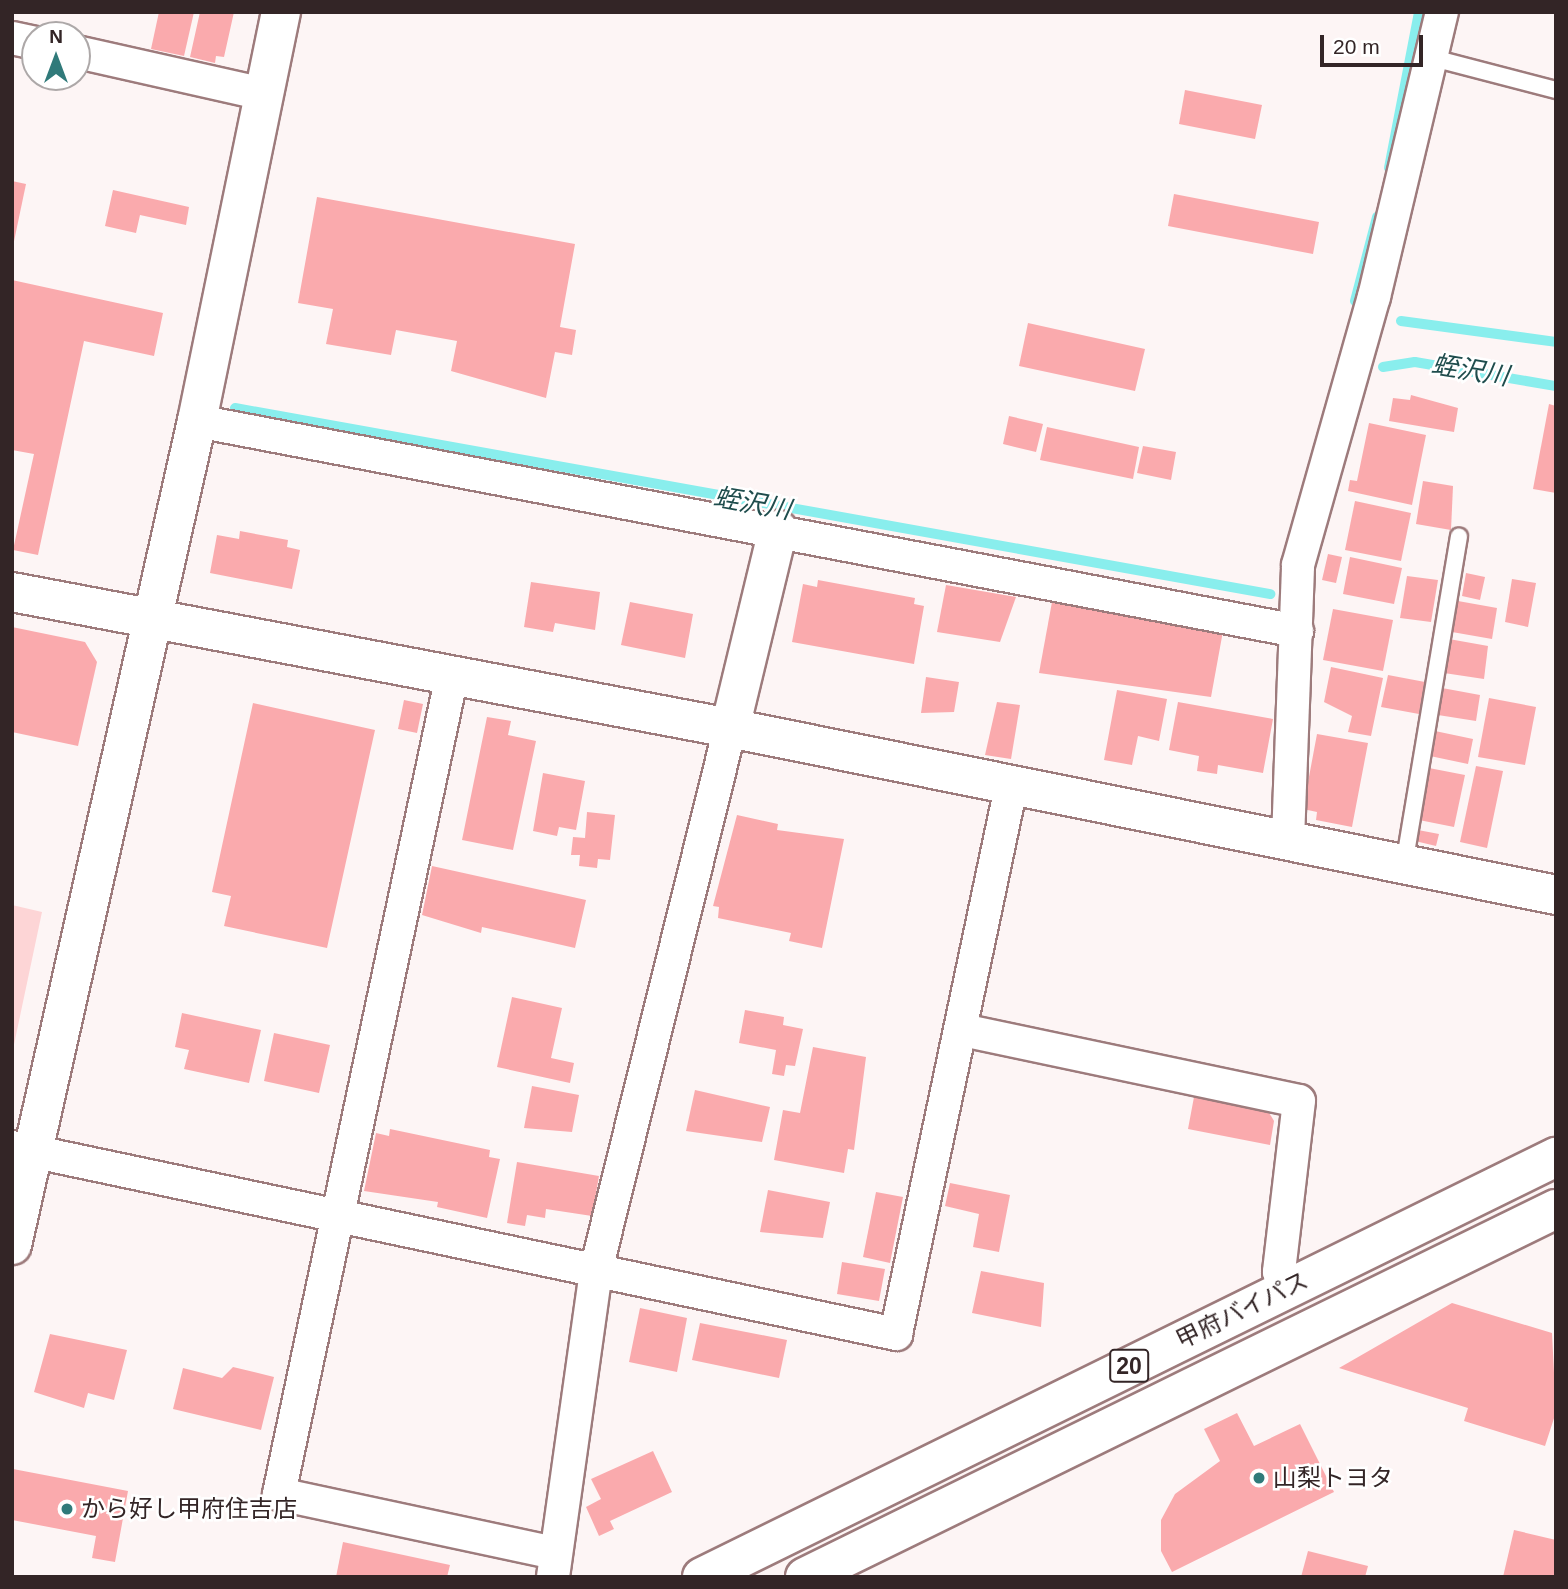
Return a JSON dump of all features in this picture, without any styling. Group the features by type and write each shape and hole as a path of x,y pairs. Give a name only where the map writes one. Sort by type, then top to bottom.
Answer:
{"main road":[{"path":"12,1245 23,1149 153,620 281,12"},
{"path":"730,728 779,530"},
{"path":"12,592 730,728 1011,787 1556,895"},
{"name":"甲府バイパス","path":"702,1577 1556,1157"},
{"name":"甲府バイパス","path":"805,1577 1556,1209"}],"street":[{"path":"1288,840 1298,565 1433,58 1442,12"},
{"path":"91,55 264,94"},
{"path":"197,421 1297,631"},
{"path":"452,675 279,1494 554,1565 596,1270 730,728"},
{"path":"23,1149 897,1334 1011,787"},
{"path":"961,1030 1299,1101 1279,1272 1286,1288"}],"lane":[{"path":"1433,58 1556,90"},
{"path":"1404,865 1459,537"}],"shaded area":[{"path":"12,905 42,912 12,1054"}],"building":[{"path":"159,12 194,12 184,56 151,49"},
{"path":"200,12 234,12 224,57 216,56 215,63 190,57"},
{"path":"1185,90 1262,105 1255,139 1179,124"},
{"path":"12,181 26,184 13,246 12,246"},
{"path":"113,190 189,207 186,225 140,215 136,233 105,226"},
{"path":"1174,194 1319,222 1313,254 1168,226"},
{"path":"317,197 575,244 560,327 576,330 572,355 555,352 546,398 451,371 457,341 396,330 391,355 326,344 333,309 298,303"},
{"path":"12,280 163,313 154,356 84,341 38,555 13,550 34,454 12,450"},
{"path":"1028,323 1145,349 1135,391 1019,366"},
{"path":"1411,395 1458,408 1454,432 1389,421 1393,398 1410,400"},
{"path":"1549,404 1556,406 1556,493 1533,489"},
{"path":"1009,416 1043,424 1036,452 1003,444"},
{"path":"1369,423 1426,435 1412,505 1348,491 1350,480 1357,481"},
{"path":"1047,427 1139,447 1133,479 1040,460"},
{"path":"1143,446 1176,452 1171,480 1137,473"},
{"path":"1423,481 1453,486 1451,530 1416,524"},
{"path":"1355,501 1411,513 1401,561 1345,550"},
{"path":"240,531 288,540 287,547 300,550 292,589 210,573 217,535 239,539"},
{"path":"1328,554 1342,557 1336,583 1322,580"},
{"path":"1350,557 1402,568 1394,604 1343,594"},
{"path":"1466,573 1485,577 1480,600 1462,596"},
{"path":"1407,576 1438,580 1431,622 1400,618"},
{"path":"1512,579 1536,583 1528,627 1505,622"},
{"path":"818,580 915,598 914,604 924,606 914,664 792,642 803,584 817,587"},
{"path":"531,582 600,592 595,630 555,623 553,632 524,627"},
{"path":"946,585 1016,597 1000,642 937,632"},
{"path":"1458,601 1497,608 1492,639 1452,632"},
{"path":"630,602 693,614 685,658 621,645"},
{"path":"1052,602 1223,631 1211,697 1039,673"},
{"path":"1333,609 1393,620 1383,671 1323,660"},
{"path":"12,627 85,642 97,662 78,746 12,732"},
{"path":"1449,639 1488,646 1484,679 1444,673"},
{"path":"1331,667 1383,678 1371,736 1348,732 1352,716 1324,702"},
{"path":"1388,675 1425,682 1419,714 1381,707"},
{"path":"926,677 959,682 954,712 921,713"},
{"path":"1442,688 1480,695 1476,721 1438,715"},
{"path":"1117,690 1167,699 1159,741 1138,736 1132,765 1104,760"},
{"path":"1489,698 1536,707 1525,765 1478,757"},
{"path":"404,700 423,704 417,733 398,729"},
{"path":"997,702 1020,705 1011,759 985,755"},
{"path":"1178,702 1273,719 1263,773 1218,765 1217,774 1197,771 1199,756 1169,750"},
{"path":"253,703 375,730 327,948 224,926 231,896 212,892"},
{"path":"487,717 511,721 508,735 536,741 513,850 462,840"},
{"path":"1435,731 1473,739 1468,764 1430,756"},
{"path":"1317,734 1368,743 1352,827 1316,820 1317,812 1303,809"},
{"path":"1476,766 1503,771 1487,848 1460,842"},
{"path":"1429,768 1465,775 1454,827 1419,820"},
{"path":"543,773 585,781 576,830 559,827 557,836 533,831"},
{"path":"587,812 615,815 610,860 598,859 597,868 579,866 580,855 571,855 573,837 585,838"},
{"path":"737,815 778,824 777,830 844,839 822,948 789,941 791,933 718,918 719,907 713,906"},
{"path":"1418,830 1439,834 1436,846 1415,841"},
{"path":"432,866 586,900 575,948 482,927 481,933 422,915"},
{"path":"512,997 562,1008 551,1058 574,1063 570,1083 497,1067"},
{"path":"745,1010 784,1017 783,1025 803,1029 795,1066 786,1065 784,1076 772,1074 776,1050 739,1043"},
{"path":"182,1013 261,1030 249,1083 184,1069 189,1050 175,1047"},
{"path":"274,1033 330,1045 319,1093 264,1081"},
{"path":"813,1047 866,1057 854,1150 848,1149 844,1173 774,1160 783,1110 800,1113"},
{"path":"532,1086 579,1095 572,1132 524,1128"},
{"path":"695,1090 770,1107 762,1142 686,1131"},
{"path":"1194,1097 1268,1111 1274,1121 1270,1145 1188,1129"},
{"path":"390,1129 490,1150 489,1157 500,1159 487,1218 437,1207 438,1202 364,1191 376,1133 389,1136"},
{"path":"517,1162 599,1176 592,1216 546,1209 545,1218 527,1215 525,1226 507,1223"},
{"path":"950,1183 1010,1195 999,1252 973,1247 979,1214 945,1206"},
{"path":"768,1190 830,1202 823,1238 760,1232"},
{"path":"876,1192 903,1197 890,1263 863,1257"},
{"path":"842,1262 885,1269 879,1301 837,1294"},
{"path":"981,1271 1044,1283 1041,1327 972,1313"},
{"path":"1452,1303 1552,1333 1556,1412 1545,1446 1464,1421 1468,1408 1339,1368"},
{"path":"640,1308 687,1318 677,1372 629,1362"},
{"path":"700,1323 787,1340 779,1378 692,1360"},
{"path":"50,1334 127,1350 114,1400 88,1393 84,1408 34,1392"},
{"path":"233,1367 274,1377 261,1430 173,1409 183,1368 222,1378"},
{"path":"1237,1413 1254,1446 1300,1424 1334,1492 1172,1572 1161,1551 1161,1520 1175,1494 1220,1461 1204,1429"},
{"path":"653,1451 672,1492 610,1521 614,1529 599,1536 586,1507 601,1499 591,1479"},
{"path":"13,1469 128,1491 115,1562 92,1558 96,1536 12,1520"},
{"path":"1514,1530 1556,1540 1556,1577 1503,1577"},
{"path":"343,1542 450,1565 447,1577 336,1577"},
{"path":"1308,1551 1368,1566 1365,1577 1301,1577"}],"waterway":[{"path":"1389,168 1419,12"},
{"path":"1355,301 1377,217"},
{"path":"1401,321 1556,342"},
{"name":"蛭沢川","path":"1383,367 1415,362 1556,386"},
{"name":"蛭沢川","path":"235,408 1270,594"}],"place":[{"name":"山梨トヨタ","path":"1259,1478"},
{"name":"から好し甲府住吉店","path":"67,1509"}]}
